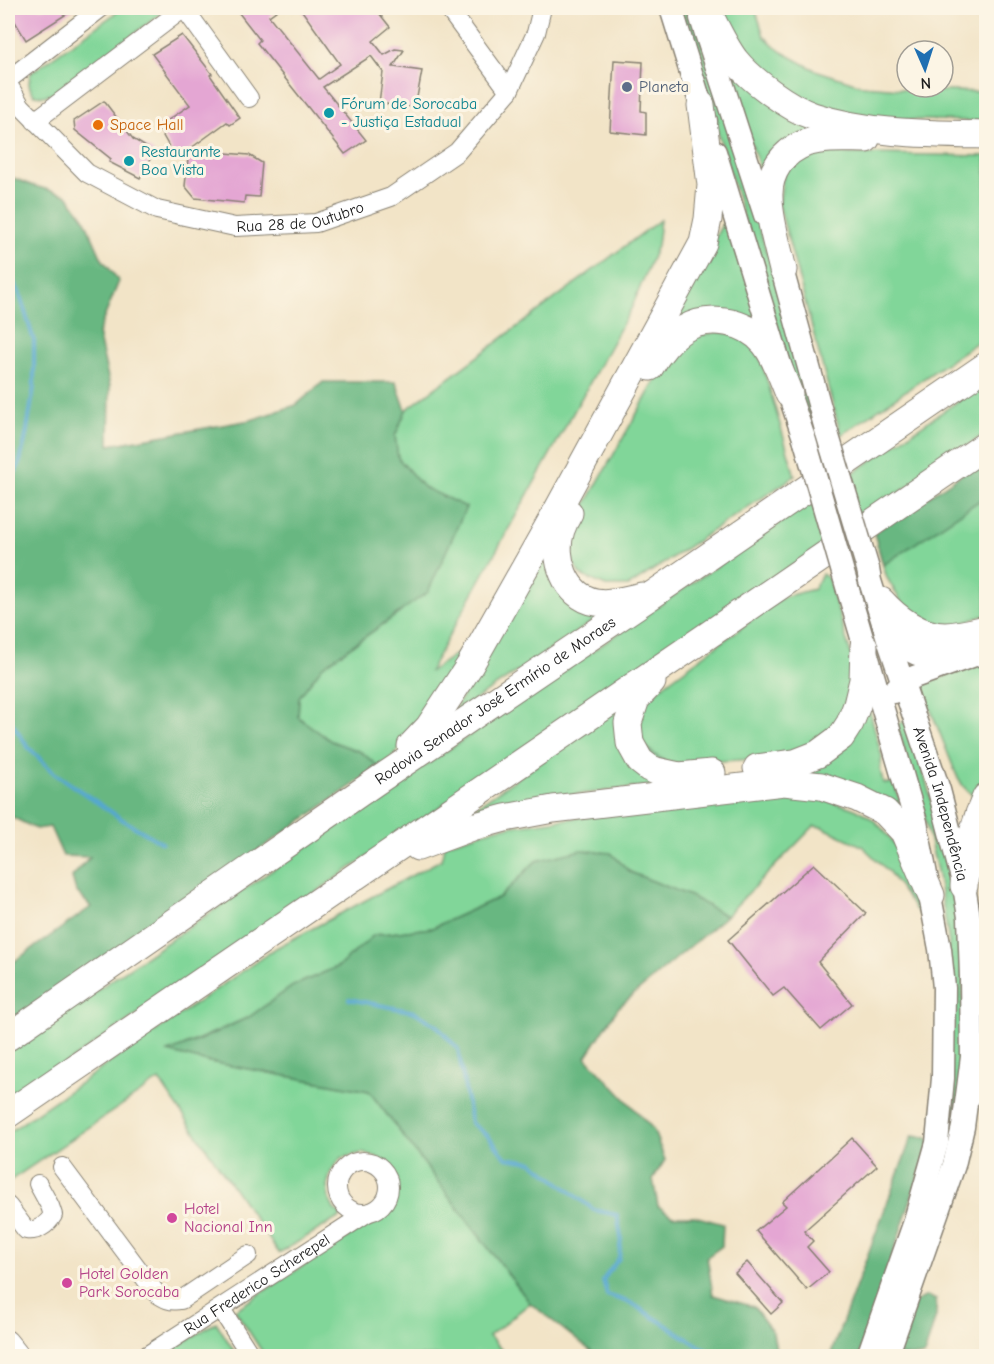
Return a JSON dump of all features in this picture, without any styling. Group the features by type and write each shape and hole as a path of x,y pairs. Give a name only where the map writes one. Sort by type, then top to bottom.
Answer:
{"highway":[{"path":"706,8 721,39 747,73 778,98 811,115 865,128 987,135"},
{"path":"374,783 429,727 470,664 569,490 703,243 711,185 701,105"},
{"path":"783,270 768,195 770,182 777,167 793,149 807,143 830,139 987,141"},
{"path":"655,593 620,602 597,603 581,597 565,578 560,566 558,548 560,532 566,518 654,359 684,329 706,321 730,322 750,330 765,343 789,394"},
{"name":"Rodovia Senador José Ermírio de Moraes","path":"8,1037 374,783 987,366"},
{"path":"8,1114 987,445"},
{"path":"881,601 902,620 934,635 953,636 987,628"},
{"path":"672,660 636,699 628,723 630,743 640,761 656,771 679,776 795,763 818,754 841,736 850,723 863,680 864,646"},
{"path":"370,867 472,827 514,816 553,808 784,782 821,786 856,798 885,812 904,832 931,895"},
{"path":"964,886 966,855 987,797"}],"main road":[{"name":"Avenida Independência","path":"671,8 805,441 883,706 916,822 940,949 944,988 943,1078 937,1143 914,1224 868,1356"},
{"path":"698,8 783,270 827,433 869,572 894,634 909,650 938,660 977,654"},
{"name":"Avenida Independência","path":"869,572 890,645 939,790 964,886 969,917 972,1057 963,1126 954,1165 887,1356"},
{"path":"883,706 884,701 903,681 977,654"},
{"path":"964,886 974,863 987,850"}],"street":[{"path":"8,80 101,8"},
{"path":"35,121 184,8 249,98"},
{"path":"448,8 508,91"},
{"name":"Rua 28 de Outubro","path":"8,84 14,110 35,121 87,173 157,210 236,228 316,223 391,197 457,152 508,91 536,33 542,8"},
{"path":"969,917 987,957"},
{"path":"965,1110 979,1078 987,1074"},
{"path":"62,1167 156,1293 165,1300 181,1300 248,1255"},
{"path":"8,1206 26,1230 40,1228 49,1222 53,1215 38,1184"},
{"name":"Rua Frederico Scherepel","path":"146,1356 367,1213"},
{"path":"221,1309 251,1356"},
{"path":"8,1340 21,1356"}],"green space":[{"path":"123,8 164,8 162,13 52,94 35,95 29,85 31,73"},
{"path":"680,8 691,8 818,418 807,426"},
{"path":"714,8 755,8 764,36 780,51 815,70 864,86 895,89 895,99 955,99 955,91 986,92 986,121 863,119 817,110 752,67"},
{"path":"721,53 833,134 766,188"},
{"path":"819,153 986,156 986,336 841,435 779,205 784,170 793,161"},
{"path":"8,176 67,195 84,218 102,259 119,281 98,333 110,386 109,445 251,420 296,405 323,382 396,382 406,410 395,436 398,458 423,487 466,507 428,592 322,667 299,697 298,717 331,741 361,752 379,767 8,1023 8,966 91,907 76,891 72,877 90,857 63,856 50,827 36,829 8,815"},
{"path":"728,214 769,335 729,315 648,358"},
{"path":"660,220 657,246 632,307 429,672 477,640 415,732 392,757 379,767 361,752 331,741 298,717 299,697 322,667 401,612 466,507 423,487 398,458 395,436 406,410"},
{"path":"717,332 735,334 755,349 762,363 795,476 629,586 606,586 580,575 567,551 568,535 666,362 681,340"},
{"path":"986,382 986,433 8,1103 8,1051"},
{"path":"986,458 986,496 883,565 874,533"},
{"path":"986,496 986,615 947,628 906,610 887,578 883,565"},
{"path":"558,519 554,563 611,609 452,715"},
{"path":"822,574 828,578 852,658 851,687 841,713 829,733 788,757 670,764 655,755 642,743 639,729 645,702 665,684 783,597 814,589"},
{"path":"986,661 986,779 975,798 963,786 956,774 922,688 924,684"},
{"path":"866,696 882,757 880,768 883,783 894,783 901,804 895,808 795,771"},
{"path":"625,704 620,727 687,782 544,798 494,806 461,817"},
{"path":"908,719 954,879 962,939 964,1066 951,1148 927,1208 949,943 938,875 925,819 897,725"},
{"path":"779,792 829,801 857,810 876,822 893,842 906,865 915,886 919,914 889,872 862,846 822,827 814,826 726,916 690,896 630,872 611,853 536,861 500,897 432,928 374,935 339,966 293,986 249,1017 169,1052 204,1061 369,1091 530,1303 489,1336 507,1356 265,1356 235,1310 388,1211 396,1196 397,1179 390,1165 377,1157 362,1153 341,1158 331,1171 327,1186 329,1199 334,1209 342,1216 279,1253 159,1080 8,1182 8,1133 276,948 441,860 445,844 498,828"},
{"path":"581,850 611,853 630,872 690,896 726,916 618,1008 586,1057 653,1129 665,1160 653,1179 658,1206 673,1216 694,1216 723,1224 722,1246 707,1257 713,1295 754,1307 773,1333 777,1356 596,1355 530,1303 369,1091 204,1061 168,1052 249,1017 293,986 339,966 374,935 432,928 500,897 536,861"},
{"path":"912,1136 927,1138 930,1142 859,1356 830,1356"},
{"path":"927,1296 936,1300 936,1316 924,1356 897,1356 915,1302"},
{"path":"216,1322 237,1356 163,1356"}],"building":[{"path":"8,8 76,8 26,40"},
{"path":"235,8 280,8 269,16 319,79 340,64 300,8 375,8 390,27 373,41 384,55 395,49 404,50 393,67 422,71 415,108 379,103 383,72 371,56 323,87 366,140 345,154 257,43 260,40"},
{"path":"182,35 212,74 210,75 240,118 230,125 227,122 176,159 158,127 190,105 152,54"},
{"name":"Planeta","path":"614,60 643,62 641,111 646,112 646,135 610,131"},
{"path":"104,101 133,139 154,152 140,178 109,162 111,159 75,130 74,121"},
{"path":"189,150 249,155 262,163 259,197 245,196 244,203 195,198 185,186"},
{"path":"814,864 866,913 818,962 852,1004 821,1030 784,988 773,996 728,940"},
{"path":"852,1138 877,1166 804,1231 813,1241 807,1247 829,1272 807,1290 756,1231 786,1206 782,1202"},
{"path":"747,1262 783,1303 771,1314 735,1273"}],"waterway":[{"path":"8,272 19,292 34,341 34,387 26,436 19,465 8,485"},
{"path":"8,717 28,747 54,773 123,820 162,843"},
{"path":"349,999 415,1012 437,1026 458,1049 471,1123 487,1135 506,1158 532,1162 594,1210 617,1215 621,1237 619,1258 603,1280 607,1295 631,1303 715,1356"}],"place":[{"name":"Planeta","path":"627,87"},
{"name":"Fórum de Sorocaba - Justiça Estadual","path":"329,113"},
{"name":"Space Hall","path":"98,125"},
{"name":"Restaurante Boa Vista","path":"129,161"},
{"name":"Hotel Nacional Inn","path":"172,1218"},
{"name":"Hotel Golden Park Sorocaba","path":"67,1283"}]}
